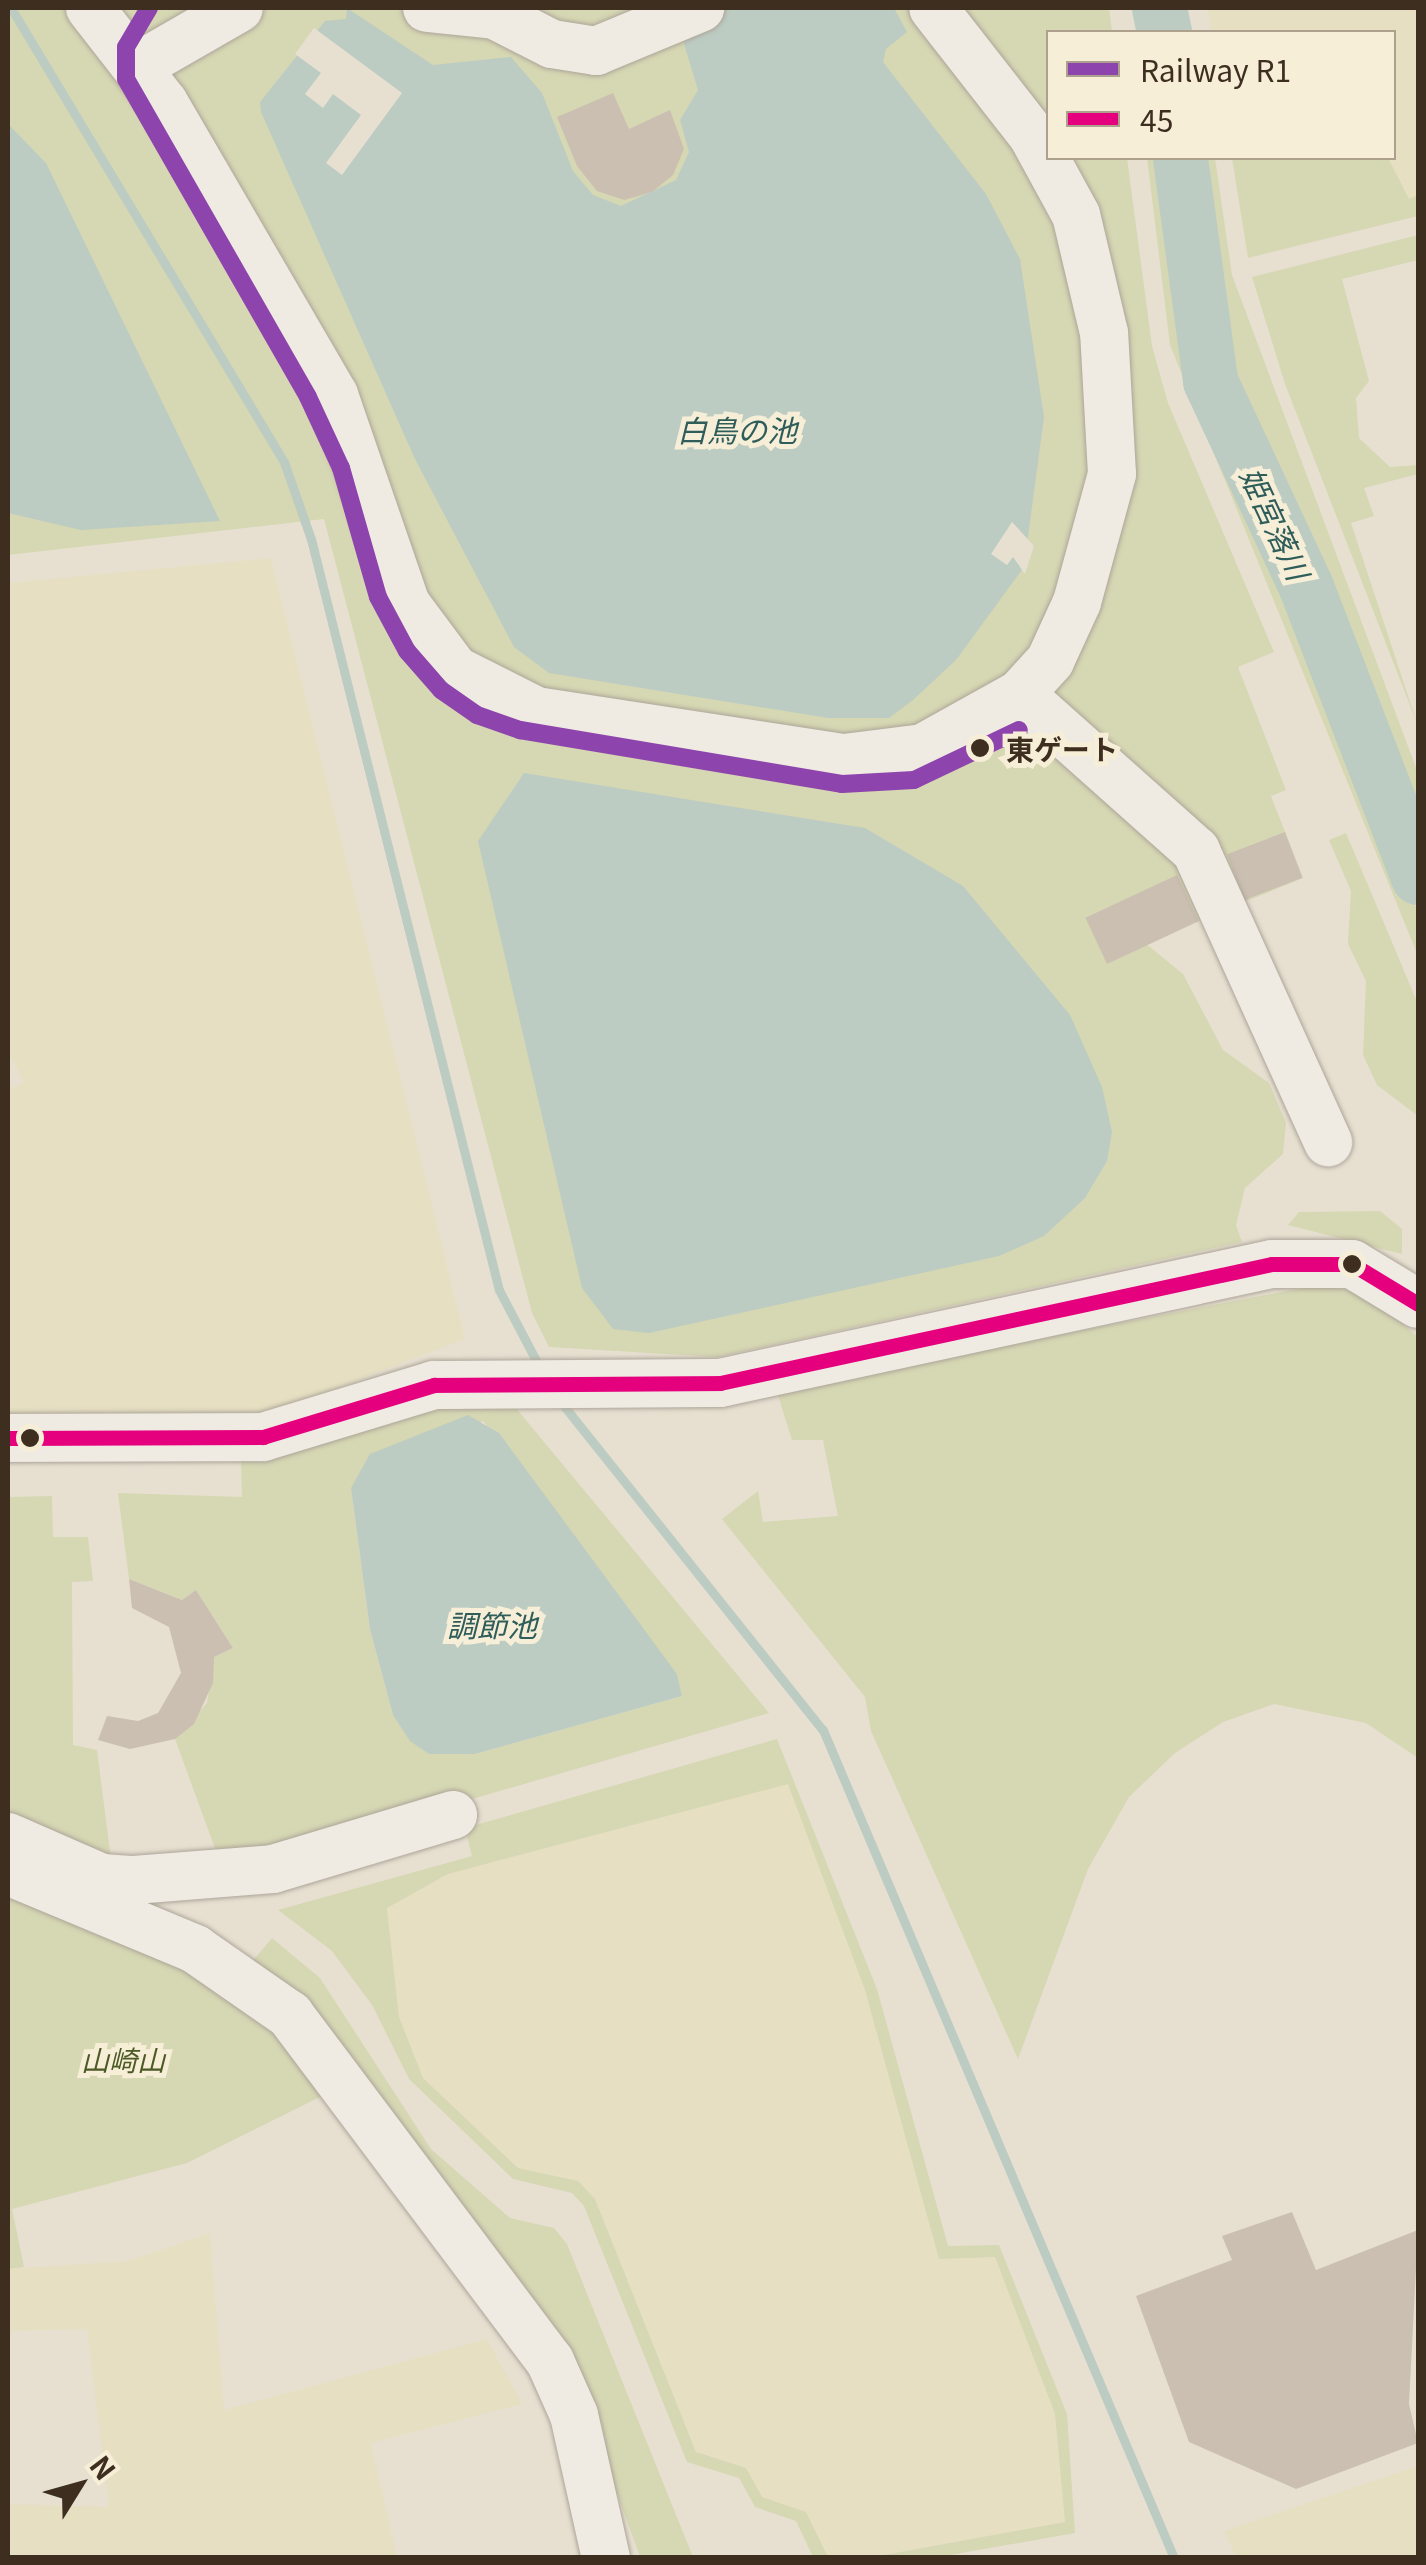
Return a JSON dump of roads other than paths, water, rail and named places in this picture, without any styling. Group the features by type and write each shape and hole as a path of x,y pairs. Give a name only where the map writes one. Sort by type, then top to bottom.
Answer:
{"street":[{"path":"90,8 140,65 334,395 406,604 456,670 536,711 844,758 923,748 1020,694 1050,661 1077,602 1112,474 1113,402 1094,272 1076,216 1033,136 933,8"},
{"path":"140,65 239,8"},
{"path":"427,8 495,15 552,44 596,50 686,14"},
{"path":"1020,694 1196,851 1328,1142"},
{"path":"8,1438 263,1437 434,1385 720,1383 1272,1264 1352,1264 1418,1304"},
{"path":"8,1838 102,1878 210,1873 273,1868 452,1816"},
{"path":"8,1871 196,1950 290,2015 530,2329 574,2415 606,2558"},
{"path":"196,1950 210,1873"}],"water":[{"name":"白鳥の池","path":"347,8 433,65 511,57 542,93 573,171 593,195 621,206 676,180 689,152 680,120 698,90 684,44 689,8 894,8 907,32 886,49 883,62 986,194 1020,259 1044,417 1024,567 956,660 913,700 889,718 828,718 549,673 514,647 415,459 261,112 260,102 325,21 346,19"},
{"path":"8,124 46,163 220,521 81,530 8,513"},
{"path":"524,773 865,828 963,886 1070,1015 1102,1087 1112,1132 1107,1161 1085,1198 1044,1236 999,1256 649,1333 613,1329 582,1288 478,841"},
{"name":"調節池","path":"468,1415 499,1433 677,1674 682,1696 475,1754 429,1754 410,1741 393,1715 370,1629 351,1488 370,1454"}],"waterway":[{"path":"11,8 284,462 311,539 499,1290 541,1370"},
{"name":"姫宮落川","path":"1159,8 1164,30"},
{"name":"姫宮落川","path":"1180,160 1210,381 1306,587 1418,877"},
{"path":"560,1401 823,1730 1174,2558"}],"rail line":[{"name":"R1","path":"149,8 126,47 126,79 308,397 341,468 378,597 407,651 441,690 477,715 520,730 842,784 914,780 1019,730"}],"place":[{"name":"東ゲート","path":"980,748"}],"park label":[{"name":"山崎山","path":"123,2059"}]}
